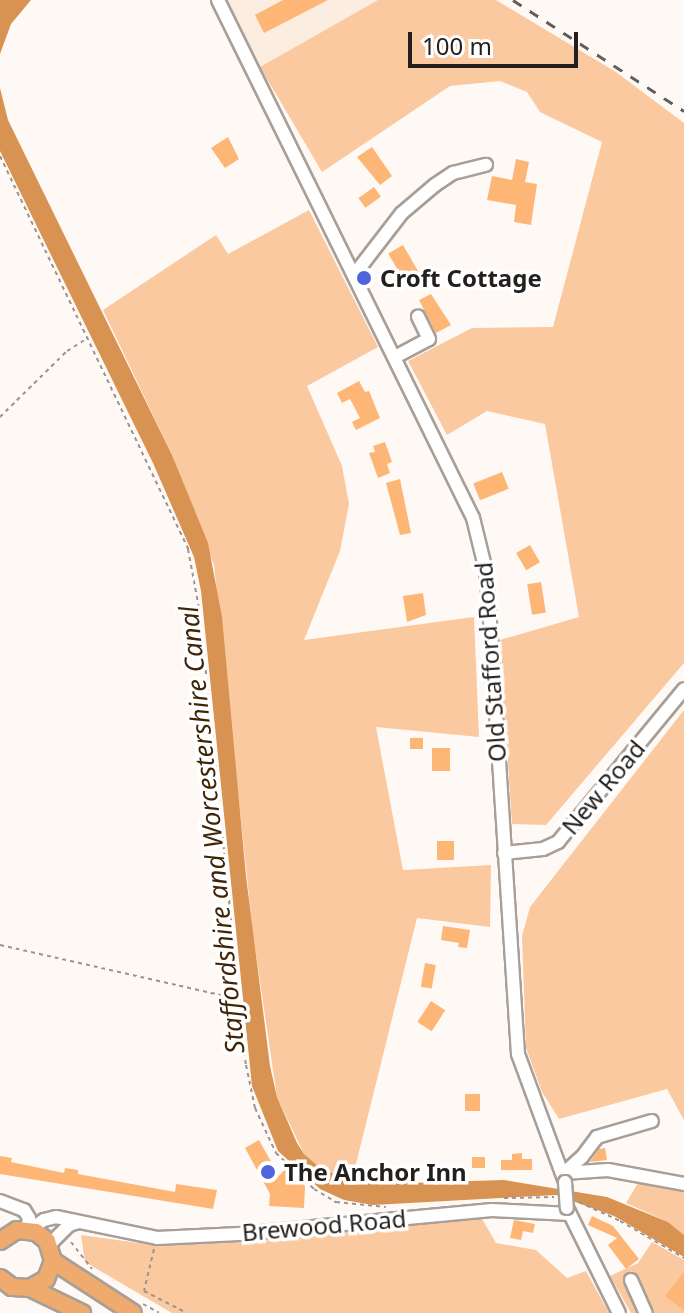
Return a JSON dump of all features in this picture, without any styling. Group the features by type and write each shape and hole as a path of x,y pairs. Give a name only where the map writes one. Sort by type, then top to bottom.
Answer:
{"highway":[{"path":"0,1224 25,1230 52,1253 134,1306"},
{"path":"0,1241 25,1230"},
{"path":"30,1288 46,1279 52,1253"},
{"path":"0,1278 12,1287 30,1288 82,1313"}],"street":[{"name":"Old Stafford Road","path":"218,0 464,496 480,542 489,606 518,1054 564,1178 569,1211"},
{"path":"354,275 402,213 435,185 453,173 486,165"},
{"path":"395,357 429,339 418,316"},
{"name":"New Road","path":"504,853 543,849 558,842 684,689"},
{"path":"564,1178 597,1137 652,1121"},
{"path":"564,1178 608,1170 684,1184"},
{"path":"0,1201 24,1210 29,1218 25,1230"},
{"name":"Brewood Road","path":"25,1230 56,1217 69,1217 79,1222 157,1238 239,1234 492,1210 569,1211"},
{"path":"569,1211 619,1313"},
{"path":"52,1253 63,1231 79,1222"},
{"path":"631,1280 646,1313"}],"path":[{"path":"0,156 173,512 193,568 247,1076 255,1108 271,1145 295,1172"},
{"path":"0,417 67,351 88,338"},
{"path":"0,945 239,999"},
{"path":"63,1231 99,1278"},
{"path":"157,1238 144,1291 187,1313"},
{"path":"134,1306 159,1313"}],"shaded area":[{"path":"0,0 31,0 11,24 0,54"},
{"path":"226,0 378,0 260,67"},
{"path":"378,0 496,0 616,72 684,123 684,663 546,825 512,824 500,640 579,617 545,424 487,411 447,435 408,361 472,328 553,327 602,142 540,112 527,92 500,81 450,86 322,172 260,67"},
{"path":"0,88 8,120 172,455 208,543 222,617 246,876 270,1066 277,1097 297,1143 304,1154 324,1171 374,1184 504,1180 607,1197 668,1222 684,1235 684,1257 614,1216 556,1195 373,1205 344,1200 320,1189 278,1151 252,1086 201,591 194,557 153,463 0,151"},
{"path":"309,210 378,347 307,386 342,466 349,504 340,551 304,640 474,617 479,737 376,727 403,870 491,865 490,927 417,918 352,1180 324,1171 304,1154 277,1097 253,934 214,565 172,455 103,310 216,235 228,254"},
{"path":"684,710 684,1120 667,1089 559,1119 542,1092 526,1048 522,936 530,907"},
{"path":"641,1178 684,1190 684,1235 668,1222 626,1203"},
{"path":"481,1217 496,1243 536,1250 567,1278 586,1271 609,1313 172,1313 85,1262 81,1235 153,1245 261,1241"},
{"path":"652,1242 684,1260 684,1313 631,1313 610,1276 638,1263"}],"building":[{"path":"283,0 328,0 264,33 255,15"},
{"path":"228,137 239,159 225,168 211,148"},
{"path":"372,147 392,176 380,185 357,157"},
{"path":"516,159 529,162 525,182 537,184 531,225 514,222 516,205 487,200 492,176 512,180"},
{"path":"374,187 381,197 365,208 358,198"},
{"path":"403,245 422,278 407,286 388,253"},
{"path":"431,294 451,325 436,333 419,300"},
{"path":"359,381 365,392 369,391 380,418 356,430 352,422 360,418 350,399 342,403 337,393"},
{"path":"385,442 392,462 387,464 390,473 378,478 369,453 375,452 373,446"},
{"path":"502,472 509,489 480,500 473,484"},
{"path":"400,479 411,533 400,535 386,483"},
{"path":"530,545 540,562 526,570 516,553"},
{"path":"541,582 546,613 532,615 527,584"},
{"path":"423,593 426,615 407,622 403,596"},
{"path":"410,738 423,738 423,749 410,749"},
{"path":"432,748 450,748 450,771 432,771"},
{"path":"437,841 454,841 454,860 437,860"},
{"path":"443,926 470,930 467,948 458,947 459,943 441,940"},
{"path":"425,963 436,965 432,989 421,987"},
{"path":"431,1001 445,1010 432,1031 417,1022"},
{"path":"465,1094 480,1094 480,1111 465,1111"},
{"name":"The Anchor Inn","path":"259,1140 279,1176 285,1169 305,1186 304,1208 269,1206 270,1194 245,1148"},
{"path":"605,1148 607,1160 590,1162 599,1149"},
{"path":"522,1153 522,1159 532,1159 532,1170 501,1170 501,1160 512,1160 512,1154"},
{"path":"0,1156 12,1158 11,1162 64,1173 65,1168 78,1170 78,1174 175,1192 176,1184 217,1190 213,1209 0,1174"},
{"path":"472,1157 485,1157 485,1168 472,1168"},
{"path":"592,1216 613,1226 639,1259 626,1269 608,1245 617,1238 588,1225"},
{"path":"514,1220 535,1224 533,1233 523,1231 521,1240 510,1238"},
{"path":"684,1272 684,1310 665,1296"}],"railway":[{"path":"513,0 684,111"}],"place":[{"name":"Croft Cottage","path":"364,278"},
{"name":"The Anchor Inn","path":"268,1172"}],"water label":[{"name":"Staffordshire and Worcestershire Canal","path":"212,830"}]}
